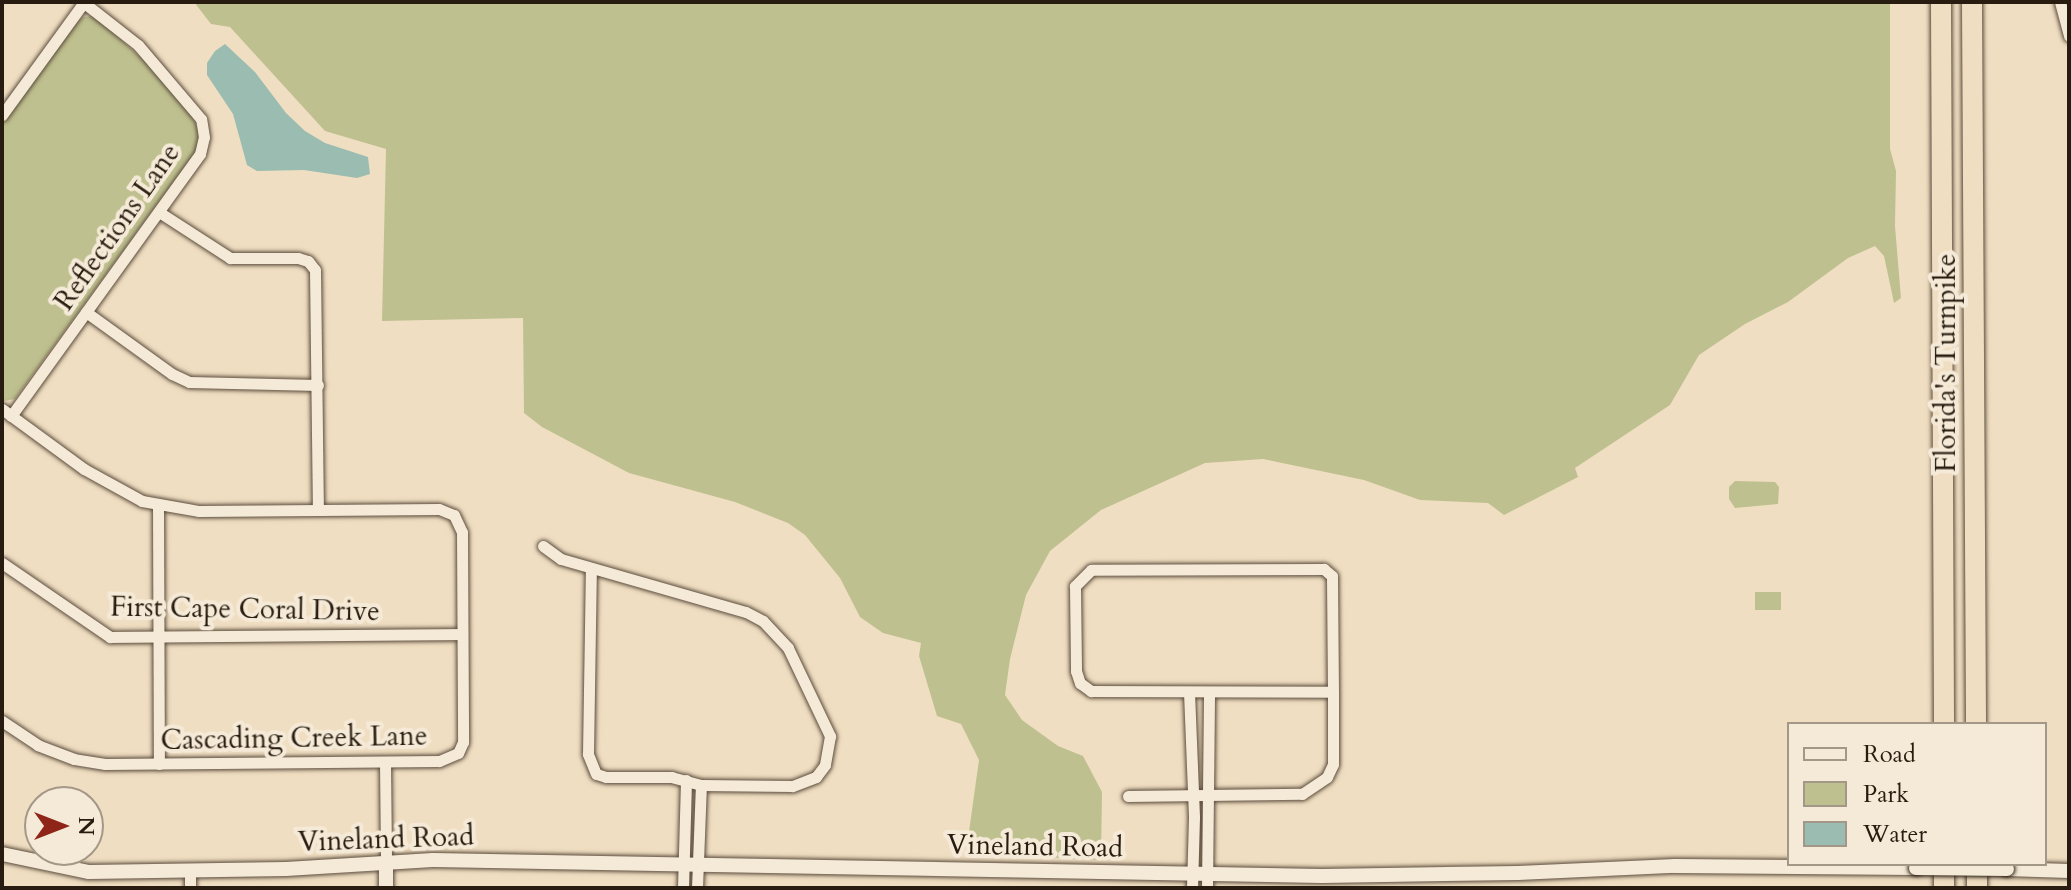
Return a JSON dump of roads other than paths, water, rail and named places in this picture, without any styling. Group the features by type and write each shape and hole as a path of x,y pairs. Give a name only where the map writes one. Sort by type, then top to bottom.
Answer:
{"highway":[{"name":"Florida's Turnpike","path":"1941,2 1944,722"},
{"name":"Florida's Turnpike","path":"1972,2 1976,722"},
{"path":"1944,866 1944,888"},
{"path":"1977,866 1977,888"}],"main road":[{"name":"Vineland Road","path":"2,854 89,872 386,865 433,860 1200,881 1690,865 2069,871"},
{"path":"386,865 386,888"}],"street":[{"path":"2,115 6,100 83,2"},
{"name":"Reflections Lane","path":"7,412 159,212 200,154 204,137 201,119 138,45 83,2"},
{"path":"2060,2 2069,36"},
{"path":"7,412 105,482 142,501 199,511 318,510 317,283 308,261 230,258 159,212"},
{"path":"86,312 172,374 189,382 318,385"},
{"path":"158,504 159,764"},
{"name":"Cascading Creek Lane","path":"2,721 38,745 74,759 105,764 439,761 458,753 463,742 462,532 454,515 439,509 318,510"},
{"path":"543,546 561,559 746,612 763,621 788,648 830,736 825,765 816,777 792,786 701,785 686,780 596,774 590,764 591,568"},
{"name":"First Cape Coral Drive","path":"2,563 96,631 110,637 462,634"},
{"path":"1128,796 1302,794 1327,777 1333,764 1333,692 1330,571 1091,570 1075,586 1076,671 1080,683 1091,691 1333,692"},
{"path":"1189,692 1191,795 1200,881"},
{"path":"1200,881 1209,796 1209,692"},
{"path":"385,762 386,865"},
{"path":"686,780 691,865 697,888"},
{"path":"683,888 691,865 701,785"},
{"path":"1194,826 1207,826"},
{"path":"190,871 190,888"}],"water":[{"path":"225,44 255,72 286,113 305,131 325,143 368,157 370,174 357,178 304,170 257,171 247,165 233,114 207,75 207,63 215,51"}]}
